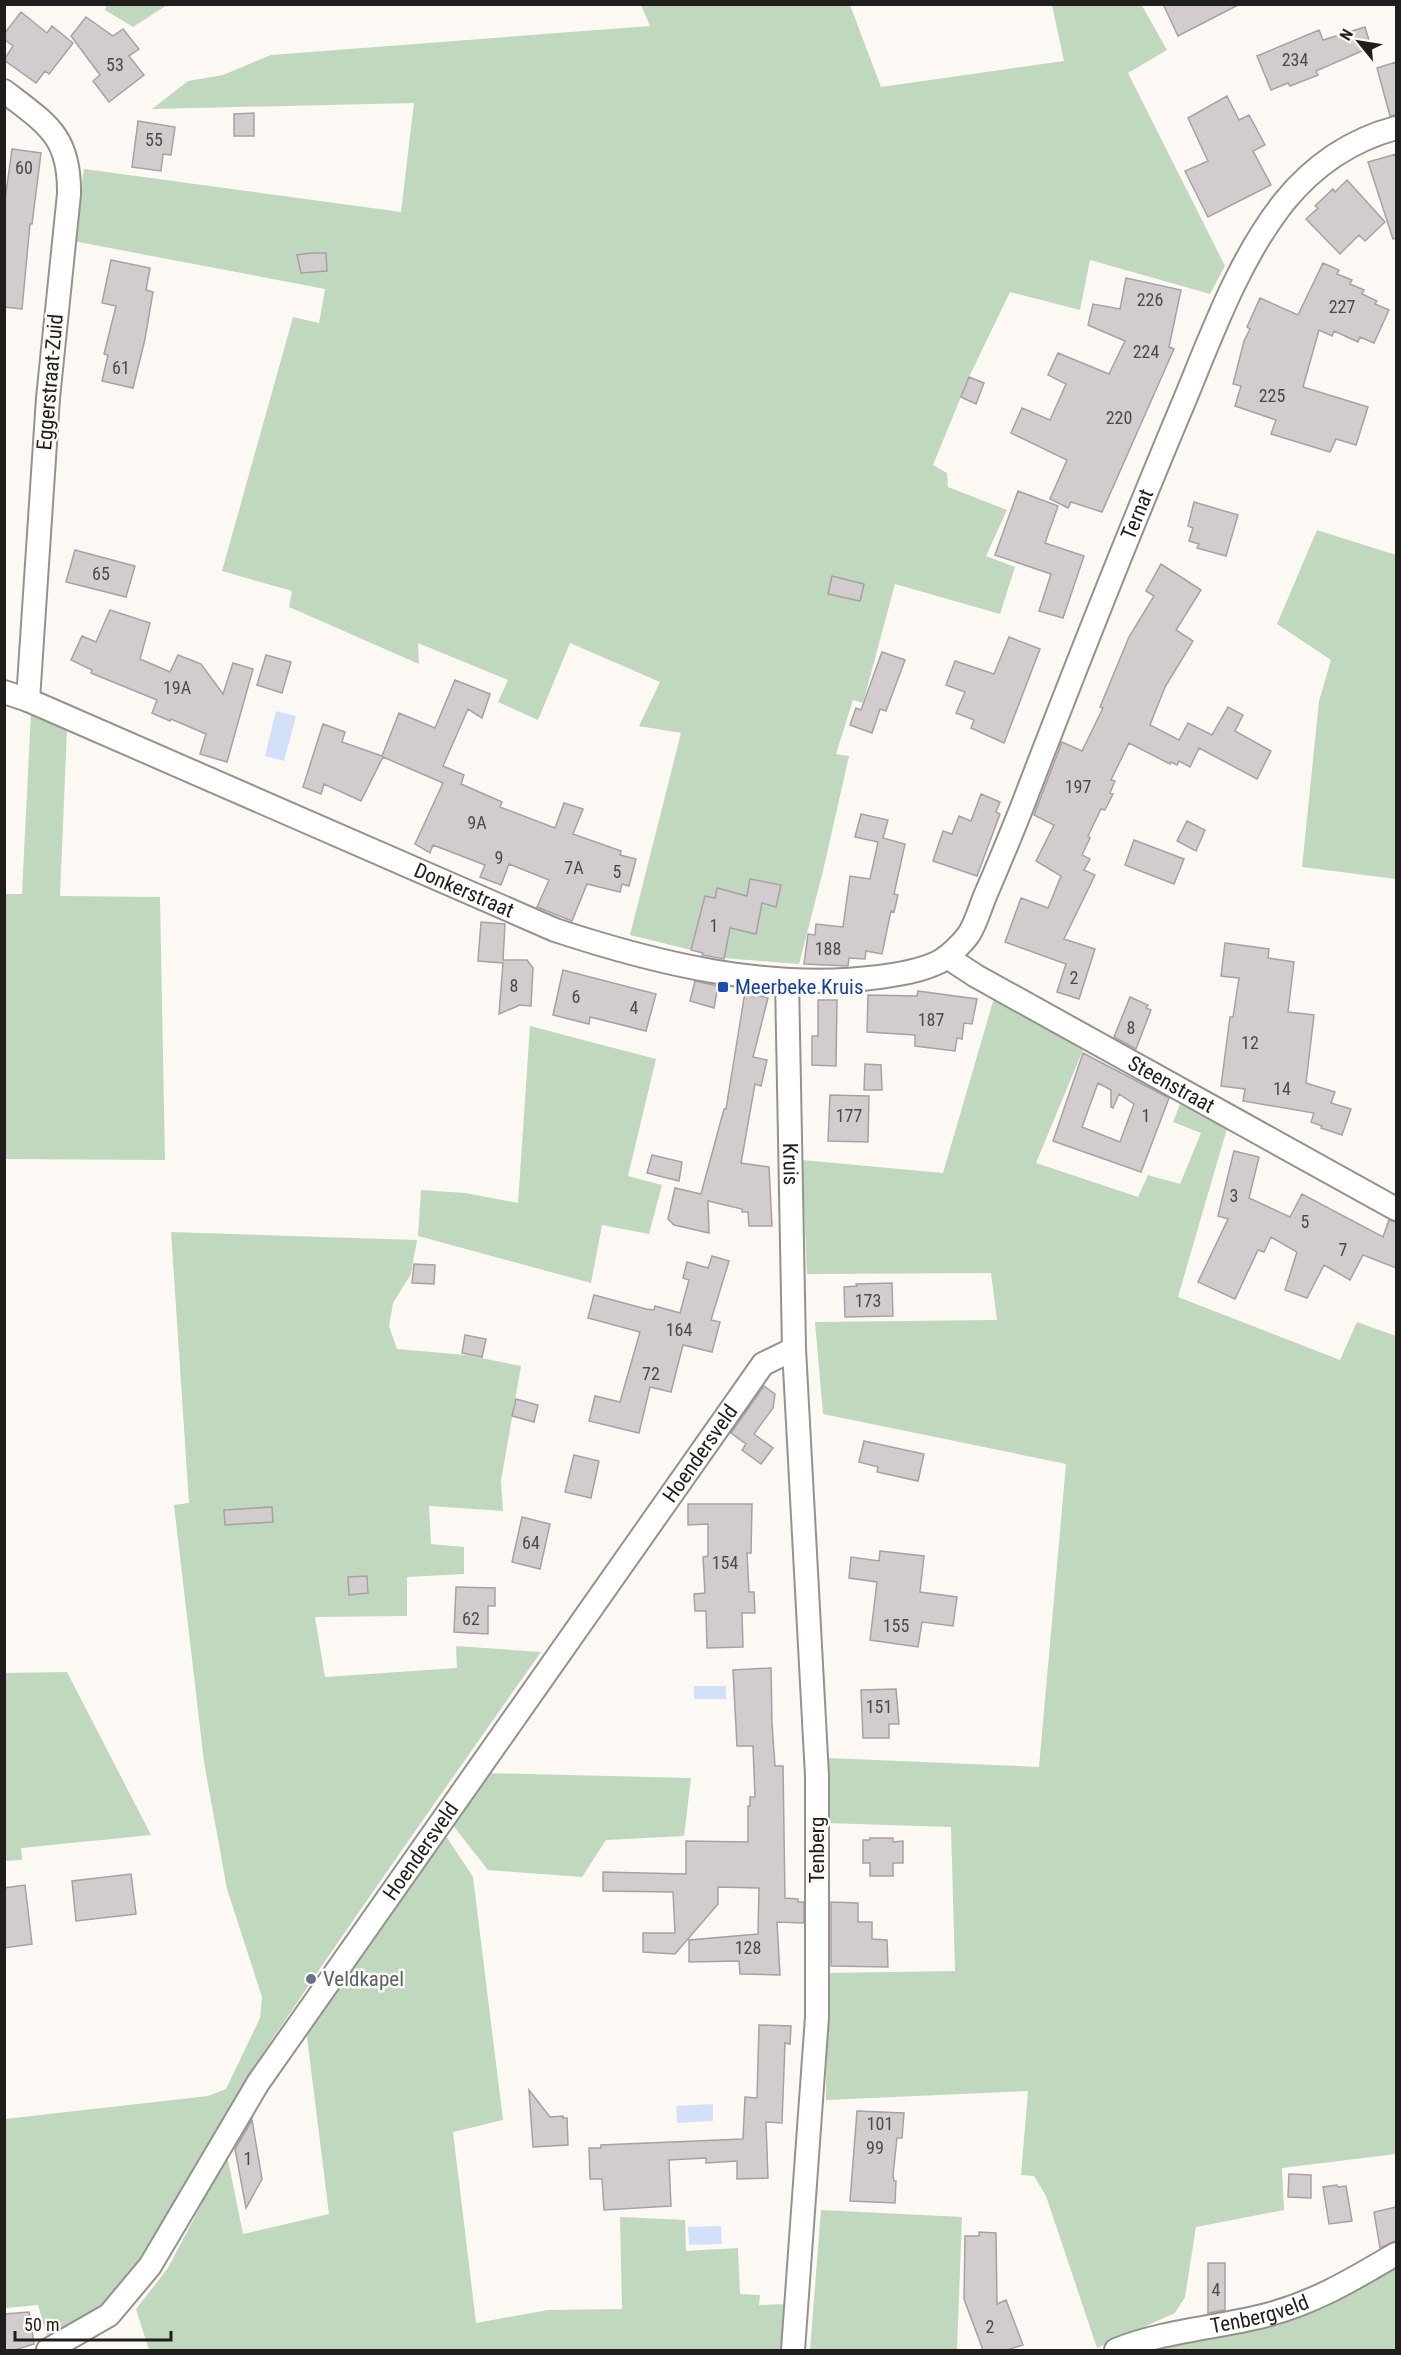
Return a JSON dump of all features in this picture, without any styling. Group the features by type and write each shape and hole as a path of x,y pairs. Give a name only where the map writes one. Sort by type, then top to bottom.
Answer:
{"street":[{"name":"Eggerstraat-Zuid","path":"4,91 48,124 62,148 69,172 69,194 48,398 28,700"},
{"name":"Ternat","path":"947,957 968,936 976,918 1130,529 1230,293 1256,243 1285,201 1315,170 1352,143 1396,128"},
{"name":"Donkerstraat","path":"4,692 28,700 555,930 596,943 713,971 787,980 845,981 907,973 935,964 947,957"},
{"name":"Steenstraat","path":"947,957 986,982 1391,1199"},
{"name":"Kruis","path":"787,980 794,1349"},
{"name":"Hoendersveld","path":"48,2350 109,2315 150,2266 264,2073 763,1364 794,1349"},
{"name":"Tenberg","path":"793,2350 818,2017 817,1776 794,1349"},
{"name":"Tenbergveld","path":"1116,2350 1143,2339 1266,2315 1319,2298 1396,2254"}],"green space":[{"path":"107,4 167,5 133,27 105,10"},
{"path":"1141,4 1167,50 1128,73 1225,266 1210,294 1090,260 1080,310 1010,292 969,377 933,465 947,473 948,487 1007,510 986,556 1015,567 1000,614 895,584 863,703 853,700 836,754 849,756 799,964 724,958 630,935 681,733 639,726 660,682 570,643 538,720 498,702 508,680 418,643 419,664 289,607 292,591 222,571 293,317 319,323 325,289 73,241 84,169 401,212 414,103 152,109 188,81 223,75 271,55 650,26 641,5 850,5 881,87 1064,61 1052,5"},
{"path":"1317,530 1396,555 1396,879 1302,867 1319,701 1331,660 1277,624"},
{"path":"31,712 67,729 60,896 160,897 165,1160 5,1159 5,894 22,894"},
{"path":"994,998 1083,1050 1036,1163 1138,1197 1148,1175 1180,1184 1201,1133 1173,1122 1182,1099 1228,1125 1178,1297 1340,1360 1357,1322 1396,1336 1396,2154 1282,2168 1284,2210 1196,2227 1185,2297 1175,2313 1097,2348 1046,2196 1034,2176 1021,2175 1028,2091 826,2100 827,1973 955,1971 951,1827 825,1823 829,1758 1039,1767 1066,1464 823,1414 815,1322 997,1320 991,1273 807,1274 802,1160 943,1173"},
{"path":"530,1026 656,1059 628,1176 662,1185 649,1234 602,1225 591,1283 418,1236 421,1190 465,1193 518,1203"},
{"path":"171,1232 417,1240 411,1274 393,1303 389,1326 397,1349 466,1355 521,1366 501,1481 503,1511 429,1506 431,1544 464,1547 464,1574 407,1577 407,1616 315,1617 325,1677 457,1668 456,1646 541,1652 260,2058 146,2251 93,2313 48,2339 38,2305 5,2308 5,2119 208,2096 226,2089 260,2018 262,1997 227,1889 204,1762 174,1505 189,1503"},
{"path":"67,1672 151,1835 21,1848 22,1860 5,1861 5,1673"},
{"path":"482,1773 691,1778 684,1836 606,1840 582,1877 488,1870 448,1819"},
{"path":"442,1830 473,1877 503,2120 453,2132 476,2323 548,2310 622,2309 620,2217 685,2220 686,2251 738,2248 740,2294 760,2295 759,2305 785,2304 780,2350 149,2350 136,2309 168,2268 227,2155 243,2234 329,2214 305,2021"},
{"path":"821,2210 962,2217 957,2350 810,2350"},
{"path":"1396,2265 1396,2350 1144,2350 1323,2309"}],"water":[{"path":"276,711 296,716 284,761 265,756"},
{"path":"694,1686 726,1686 726,1699 694,1699"},
{"path":"713,2104 713,2121 677,2123 676,2106"},
{"path":"721,2226 722,2244 689,2245 688,2227"}],"building":[{"path":"1163,4 1240,4 1178,36"},
{"path":"21,12 47,33 52,26 73,43 49,74 45,71 36,83 4,60 13,46 4,39 4,34"},
{"path":"86,17 113,36 123,29 139,49 129,56 144,75 109,102 93,81 100,75 71,36"},
{"path":"1365,27 1371,47 1316,71 1318,75 1290,86 1288,83 1271,90 1257,56 1319,30 1323,40"},
{"path":"1396,62 1396,115 1390,116 1377,68"},
{"path":"1227,96 1239,120 1249,115 1265,145 1253,151 1271,185 1208,217 1185,171 1208,161 1188,118"},
{"path":"254,113 254,136 234,136 234,114"},
{"path":"138,121 175,127 171,155 163,154 161,171 132,167"},
{"path":"12,149 41,153 32,224 30,224 22,309 4,307 4,207"},
{"path":"1396,154 1396,238 1393,239 1368,162"},
{"path":"1347,180 1385,222 1365,241 1359,235 1340,254 1306,219 1318,208 1315,206 1333,189 1335,192"},
{"path":"326,253 327,271 301,273 297,255"},
{"path":"111,260 150,268 146,290 153,292 133,388 102,381 108,355 104,354 116,306 102,303"},
{"path":"1323,263 1339,270 1337,274 1352,280 1350,284 1364,290 1362,294 1377,301 1375,304 1389,310 1374,343 1360,337 1358,342 1334,331 1332,336 1319,330 1303,387 1368,407 1356,445 1336,439 1330,452 1271,434 1276,420 1235,406 1241,386 1233,384 1244,341 1250,329 1247,327 1260,298 1298,315"},
{"path":"1126,278 1181,290 1169,347 1174,349 1102,512 1071,502 1068,508 1050,499 1067,460 1011,433 1022,408 1050,420 1066,384 1048,375 1058,353 1109,374 1125,341 1088,325 1093,304 1120,309"},
{"path":"969,377 984,383 976,404 961,397"},
{"path":"1018,491 1058,506 1045,543 1084,556 1063,618 1039,611 1051,574 995,555"},
{"path":"1194,502 1238,515 1226,556 1197,548 1199,544 1189,541 1193,528 1188,526"},
{"path":"75,550 135,566 126,597 66,582"},
{"path":"1161,564 1201,590 1176,630 1193,641 1165,687 1150,725 1179,740 1188,723 1212,735 1228,707 1243,715 1235,731 1271,751 1257,779 1199,748 1190,767 1179,761 1177,765 1171,762 1170,764 1129,743 1111,780 1115,781 1110,793 1113,794 1105,810 1101,809 1088,836 1090,838 1082,855 1090,859 1084,870 1095,875 1064,939 1095,949 1079,999 1057,992 1066,964 1005,942 1021,898 1048,908 1061,876 1036,861 1054,825 1034,815 1062,742 1082,751 1103,708 1100,707 1129,637 1154,596 1146,591"},
{"path":"832,576 864,584 860,601 828,594"},
{"path":"110,610 150,623 140,659 170,672 178,655 201,664 223,694 233,663 253,669 227,762 200,754 206,734 152,713 157,700 91,673 92,670 71,660 82,636 96,642"},
{"path":"1009,637 1040,649 1004,743 971,728 974,720 956,713 965,692 946,685 955,661 994,674"},
{"path":"882,652 905,660 886,711 880,709 872,733 850,725 856,708 861,710"},
{"path":"266,655 291,662 282,693 257,685"},
{"path":"455,680 490,694 482,718 468,709 443,766 464,775 461,784 502,802 500,807 555,828 564,803 583,809 573,834 621,851 620,855 636,859 629,886 622,884 620,892 587,884 572,921 537,907 549,880 509,864 501,885 480,877 485,865 433,845 430,853 415,844 443,783 383,757 361,801 324,784 321,794 303,787 323,724 345,732 342,742 382,756 399,713 435,728"},
{"path":"981,794 1000,802 996,812 1000,814 977,876 933,861 943,831 952,834 959,816 971,821"},
{"path":"861,814 888,820 883,838 905,844 894,894 898,895 894,912 891,911 882,954 866,951 865,959 849,958 848,966 804,964 808,934 815,935 816,924 843,927 850,876 870,879 878,842 855,837"},
{"path":"1187,821 1205,830 1196,851 1177,841"},
{"path":"1134,840 1184,859 1174,884 1125,865"},
{"path":"750,879 781,885 776,907 762,903 756,934 730,928 724,959 702,955 703,953 691,950 705,896 715,898 717,888 747,896"},
{"path":"481,922 505,924 503,960 527,960 533,968 531,1006 520,1005 499,1014 503,963 478,961"},
{"path":"1225,943 1269,949 1268,958 1294,962 1288,1012 1314,1015 1306,1083 1335,1092 1331,1103 1351,1109 1342,1135 1311,1122 1314,1113 1243,1101 1245,1089 1221,1086 1230,1017 1233,1017 1239,978 1221,976"},
{"path":"563,970 656,994 646,1031 590,1017 589,1024 553,1015"},
{"path":"695,981 718,986 714,1008 690,1001"},
{"path":"918,991 977,999 972,1024 964,1023 962,1039 957,1038 955,1051 915,1046 915,1035 867,1032 868,995 917,996"},
{"path":"745,992 768,998 753,1057 767,1060 761,1086 755,1084 741,1163 769,1167 772,1226 749,1226 748,1212 708,1201 709,1233 674,1225 668,1219 675,1188 701,1194 724,1109 726,1109"},
{"path":"1130,997 1148,1005 1146,1008 1151,1010 1136,1049 1114,1037"},
{"path":"818,1000 837,1000 836,1066 812,1065 812,1036 818,1036"},
{"path":"1083,1053 1169,1098 1141,1172 1053,1141","holes":["1098,1083 1111,1090 1111,1107 1113,1108 1119,1094 1134,1104 1120,1142 1082,1127"]},
{"path":"865,1064 881,1065 882,1090 864,1090"},
{"path":"830,1095 869,1096 868,1142 828,1141"},
{"path":"1234,1151 1259,1157 1249,1198 1290,1217 1302,1194 1383,1237 1389,1220 1396,1222 1396,1268 1363,1255 1350,1280 1324,1265 1307,1298 1285,1290 1297,1252 1271,1237 1264,1252 1258,1250 1235,1299 1198,1282 1228,1219 1218,1216"},
{"path":"652,1155 682,1162 679,1181 647,1173"},
{"path":"712,1256 729,1261 711,1320 720,1322 712,1352 683,1345 671,1392 650,1387 639,1433 589,1421 595,1396 620,1402 640,1332 588,1318 594,1295 646,1309 654,1310 655,1306 680,1313 689,1280 683,1278 687,1262 708,1268"},
{"path":"414,1264 435,1265 434,1284 412,1283"},
{"path":"892,1283 893,1316 845,1317 844,1287 857,1286 856,1284"},
{"path":"465,1335 486,1339 482,1357 462,1353"},
{"path":"764,1386 775,1394 773,1408 754,1434 773,1448 761,1464 742,1450 746,1444 731,1433"},
{"path":"516,1399 538,1405 534,1422 512,1416"},
{"path":"864,1441 924,1454 918,1481 877,1472 878,1467 859,1462"},
{"path":"574,1455 599,1461 591,1498 565,1492"},
{"path":"688,1504 752,1504 751,1553 747,1553 749,1592 754,1592 755,1613 742,1613 743,1647 707,1648 706,1611 695,1611 694,1594 705,1593 703,1557 708,1556 708,1524 688,1525"},
{"path":"272,1507 273,1522 225,1525 224,1510"},
{"path":"522,1517 550,1524 540,1569 512,1562"},
{"path":"880,1551 924,1556 920,1592 957,1597 953,1626 922,1622 918,1647 870,1640 877,1582 849,1578 851,1557 879,1561"},
{"path":"367,1576 368,1593 349,1595 348,1577"},
{"path":"456,1587 495,1588 495,1606 488,1606 488,1634 454,1632"},
{"path":"771,1668 775,1766 783,1766 785,1898 804,1902 804,1923 777,1922 780,1975 740,1974 739,1961 689,1962 689,1940 758,1934 759,1888 718,1887 718,1904 675,1954 643,1952 643,1933 675,1933 673,1892 603,1891 603,1872 686,1874 686,1841 748,1842 748,1806 750,1806 750,1797 755,1797 753,1746 737,1746 733,1670"},
{"path":"896,1689 899,1724 889,1724 889,1738 863,1738 861,1690"},
{"path":"870,1838 893,1838 893,1842 903,1841 903,1863 893,1863 893,1876 870,1876 870,1863 863,1863 863,1840 870,1840"},
{"path":"131,1874 136,1914 76,1921 72,1881"},
{"path":"25,1885 32,1944 4,1948 4,1888"},
{"path":"831,1902 858,1903 858,1922 872,1922 872,1939 887,1940 888,1967 831,1966"},
{"path":"759,2025 791,2026 790,2044 785,2043 782,2123 766,2122 768,2178 737,2179 737,2161 706,2163 706,2158 669,2160 671,2206 604,2210 602,2179 590,2179 589,2148 601,2148 601,2145 743,2139 745,2097 757,2098"},
{"path":"529,2090 550,2117 567,2118 568,2145 533,2147"},
{"path":"857,2111 904,2113 902,2138 897,2138 893,2175 896,2181 895,2203 850,2201"},
{"path":"252,2120 262,2179 246,2208 235,2149"},
{"path":"1289,2174 1311,2175 1311,2198 1288,2197"},
{"path":"1337,2185 1338,2187 1346,2186 1352,2221 1329,2224 1323,2187"},
{"path":"1396,2207 1396,2241 1380,2248 1374,2212"},
{"path":"979,2232 996,2233 997,2304 1006,2300 1023,2345 1007,2350 983,2350 964,2299 965,2236 979,2236"},
{"path":"1208,2263 1225,2263 1225,2310 1208,2313"},
{"path":"29,2312 34,2344 15,2350 4,2350 4,2314"}],"place":[{"name":"Meerbeke Kruis","path":"723,987"},
{"name":"Veldkapel","path":"311,1979"}]}
